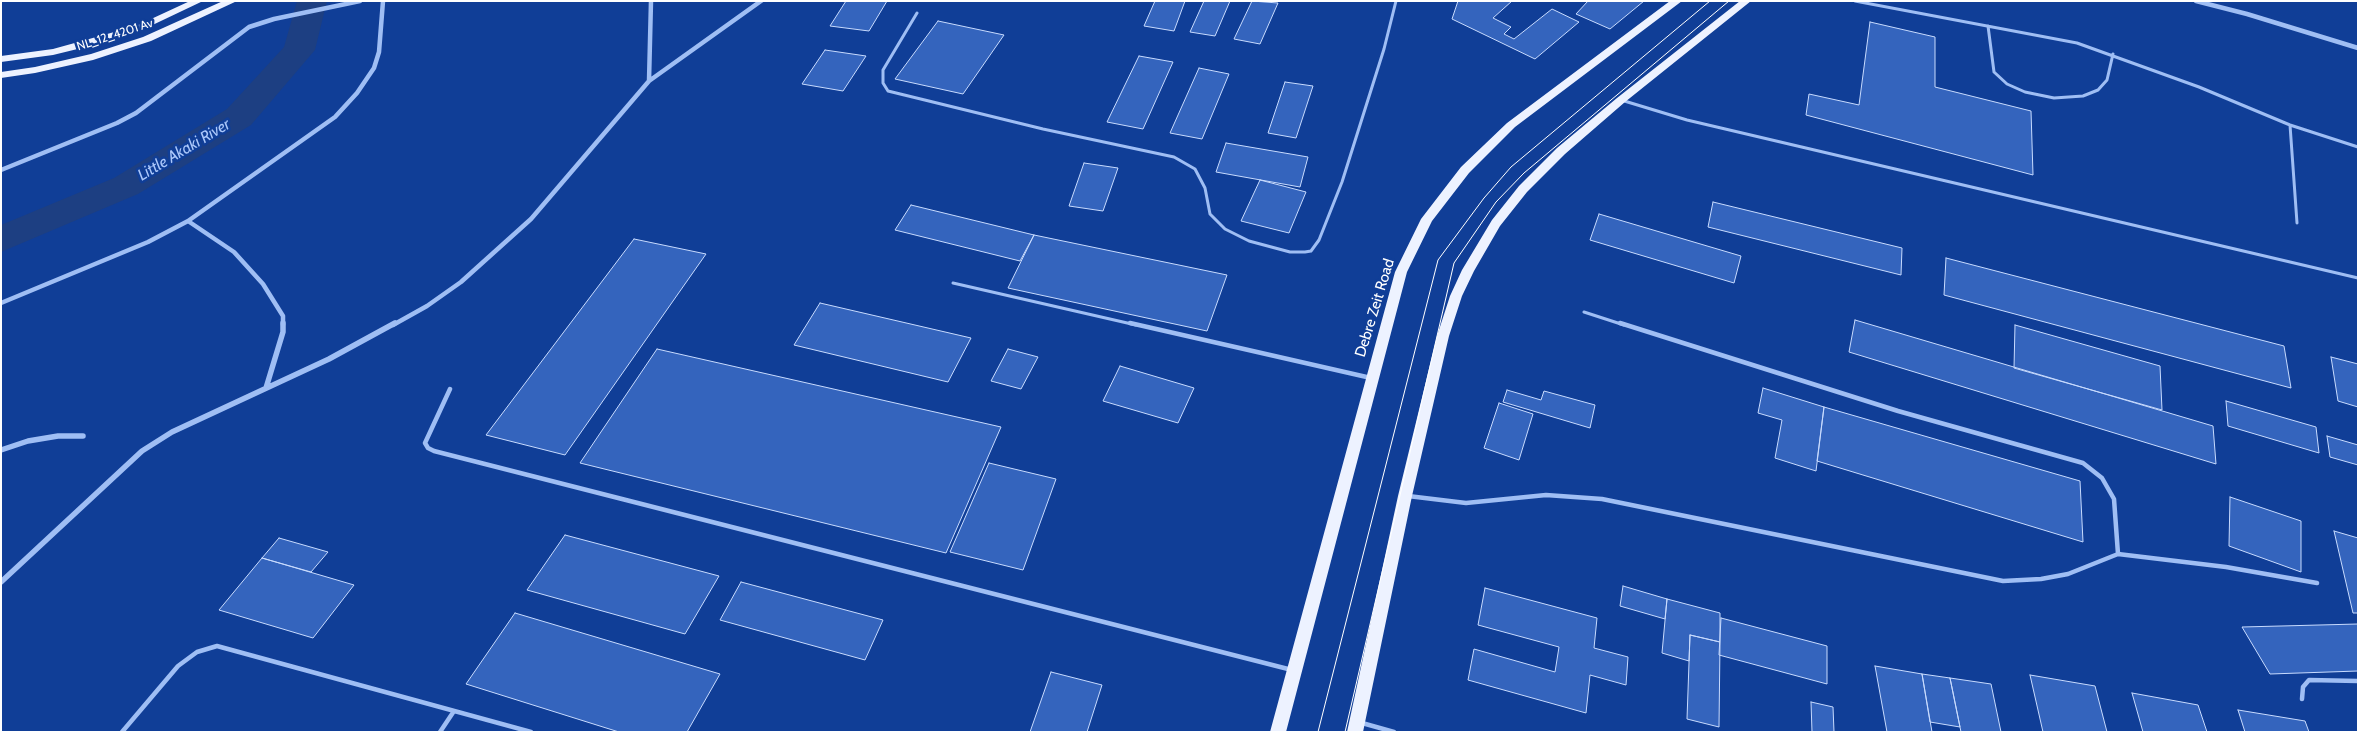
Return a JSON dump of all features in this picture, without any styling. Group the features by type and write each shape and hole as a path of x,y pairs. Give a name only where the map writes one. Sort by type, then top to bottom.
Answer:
{"main road":[{"name":"NL_12_4201 Av","path":"1,59 53,52 98,41 139,28 198,1"},
{"name":"NL_12_4201 Av","path":"1,75 35,70 93,57 147,39 232,1"},
{"name":"Debre Zeit Road","path":"1278,732 1371,378 1401,272 1427,219 1465,170 1511,126 1550,94 1677,1"},
{"path":"1356,727 1405,496 1443,336 1456,296 1468,270 1496,223 1523,189 1561,151 1621,100 1746,1"}],"street":[{"path":"1,170 136,114 238,34 259,23 360,1"},
{"path":"1,303 148,242 188,221 335,116 357,93 374,68 379,52 383,1"},
{"path":"649,81 651,1"},
{"path":"1,582 142,451 172,432 362,341 427,306 460,282 531,219 649,81 761,1"},
{"path":"2196,1 2358,48"},
{"path":"188,221 234,252 263,284 283,316 283,332 266,388"},
{"path":"1,450 28,441 58,436 83,436"}],"lane":[{"path":"917,13 883,70 883,83 888,91 1043,129 1174,156 1195,169 1205,188 1210,214 1224,230 1249,241 1290,252 1305,252 1311,251 1319,240 1342,182 1384,49 1396,1"},
{"path":"1855,1 2077,43 2113,54 2199,86 2290,125 2358,147"},
{"path":"1988,26 1994,72 2007,84 2025,92 2054,98 2083,96 2098,90 2107,80 2113,54"},
{"path":"1621,100 1687,120 2358,278"},
{"path":"2290,125 2297,223"},
{"path":"953,283 1371,378"},
{"path":"1584,312 1898,411 2083,463 2102,478 2114,499 2118,554"},
{"path":"450,389 425,443 434,452 1295,670"},
{"path":"1405,496 1466,503 1546,495 1602,499 2004,581 2041,579 2068,574 2118,554 2226,567 2317,583"},
{"path":"122,732 178,666 197,652 217,646 531,732"},
{"path":"2302,699 2303,687 2309,680 2358,682"},
{"path":"440,732 454,711"},
{"path":"1356,727 1394,732"}],"building":[{"path":"846,1 887,1 869,31 830,26"},
{"path":"1155,1 1185,1 1174,31 1144,26"},
{"path":"1204,1 1230,1 1215,36 1190,32"},
{"path":"1252,1 1278,3 1260,44 1234,39"},
{"path":"1458,1 1512,1 1493,18 1511,27 1504,34 1514,39 1552,9 1579,22 1535,59 1452,19"},
{"path":"1588,1 1644,1 1610,29 1576,14"},
{"path":"938,21 1004,35 963,94 895,79"},
{"path":"1870,22 1935,37 1935,87 2031,111 2033,175 1806,115 1809,94 1859,105"},
{"path":"825,50 866,56 843,91 802,84"},
{"path":"1139,56 1173,62 1143,129 1107,122"},
{"path":"1199,68 1229,74 1202,139 1170,133"},
{"path":"1285,82 1313,86 1296,138 1268,133"},
{"path":"1226,143 1308,157 1300,187 1216,172"},
{"path":"1084,163 1118,168 1103,211 1069,206"},
{"path":"1260,180 1306,192 1289,233 1241,221"},
{"path":"1713,202 1902,248 1901,275 1708,227"},
{"path":"911,205 1034,235 1020,261 895,230"},
{"path":"1599,214 1741,256 1734,283 1590,240"},
{"path":"1034,235 1227,275 1207,331 1008,288"},
{"path":"634,239 706,254 565,455 486,435"},
{"path":"1946,258 2284,346 2291,388 1944,295"},
{"path":"820,303 971,338 948,382 794,345"},
{"path":"1855,320 2213,426 2216,464 1849,352"},
{"path":"2015,325 2160,366 2162,410 2014,368"},
{"path":"657,349 1001,427 946,553 580,463"},
{"path":"1008,349 1038,357 1021,389 991,381"},
{"path":"2331,357 2358,364 2358,407 2338,401"},
{"path":"1120,366 1194,388 1178,423 1103,401"},
{"path":"1763,388 1824,407 1816,471 1775,458 1782,420 1758,413"},
{"path":"1507,390 1541,400 1544,391 1595,405 1590,428 1503,402"},
{"path":"2226,401 2316,427 2319,453 2228,426"},
{"path":"1499,403 1533,414 1519,460 1484,448"},
{"path":"1824,407 2080,481 2083,542 1817,461"},
{"path":"2327,436 2358,445 2358,465 2330,457"},
{"path":"989,463 1056,479 1023,570 950,552"},
{"path":"2230,497 2301,521 2301,572 2229,546"},
{"path":"2334,531 2358,538 2358,613 2353,613"},
{"path":"565,535 719,576 685,634 527,590"},
{"path":"279,538 328,552 311,572 262,558"},
{"path":"262,558 354,585 313,638 219,610"},
{"path":"741,582 883,620 865,660 720,620"},
{"path":"1623,586 1667,599 1665,619 1620,606"},
{"path":"1485,588 1597,618 1594,648 1628,657 1626,685 1590,675 1586,713 1468,680 1474,649 1555,672 1559,647 1478,625"},
{"path":"1667,599 1720,613 1720,642 1690,635 1689,661 1662,653"},
{"path":"515,613 720,674 687,732 619,732 466,684"},
{"path":"1721,618 1827,646 1827,684 1719,655"},
{"path":"2358,624 2358,671 2270,674 2242,627"},
{"path":"1690,635 1720,642 1719,727 1687,719"},
{"path":"1875,666 1922,674 1932,732 1887,732"},
{"path":"1051,672 1102,685 1087,732 1030,732"},
{"path":"1922,674 1950,678 1960,727 1930,722"},
{"path":"2030,675 2095,686 2107,732 2043,732"},
{"path":"1950,678 1991,684 2001,732 1961,732"},
{"path":"2132,693 2198,705 2207,732 2143,732"},
{"path":"1811,702 1833,707 1834,732 1812,732"},
{"path":"2238,710 2305,721 2309,732 2245,732"}],"waterway":[{"name":"Little Akaki River","path":"1,239 126,186 239,117 299,50 312,1"}],"tram line":[{"path":"1318,732 1438,260 1484,198 1511,167 1710,1"},
{"path":"1345,732 1454,263 1496,202 1524,173 1729,1"}]}
